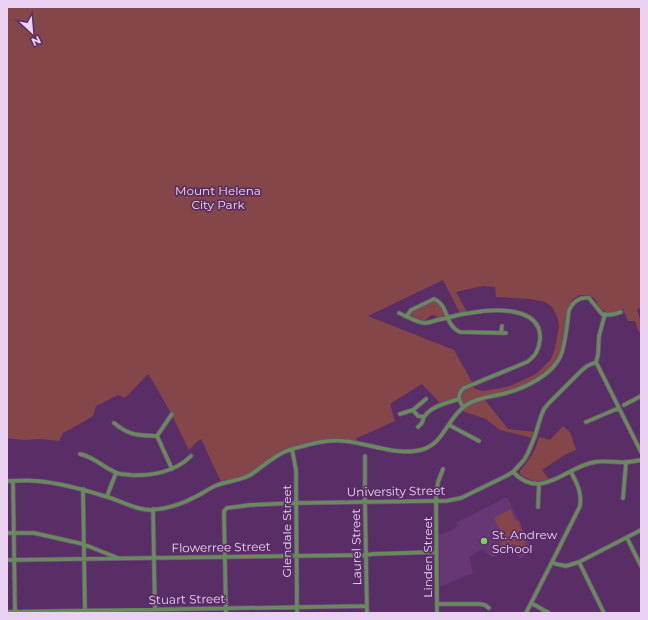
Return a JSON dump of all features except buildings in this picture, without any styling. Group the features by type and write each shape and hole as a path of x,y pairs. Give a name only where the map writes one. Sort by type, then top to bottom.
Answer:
{"street":[{"path":"7,482 24,480 38,481 107,496 129,506 143,510 153,510 184,503 213,487 248,476 274,457 292,449 338,441 400,451 417,451 437,442 464,407 480,399 514,391 529,385 548,372 562,354 569,310 572,304 579,299 584,297 589,298 602,314 613,315 621,312"},
{"path":"407,316 411,310 434,299 440,302 452,327 455,330 460,332 506,334"},
{"path":"399,313 424,323 482,311 516,312 525,315 532,320 538,329 540,336 537,351 530,360 464,388 460,392 459,399 464,407"},
{"path":"605,314 599,336 596,362 641,452"},
{"path":"501,333 502,326"},
{"name":"University Street","path":"225,557 224,511 227,508 250,505 296,503 446,501 461,498 504,477 513,472 524,460 535,436 544,409 581,371 587,366 596,362"},
{"path":"624,405 641,396"},
{"path":"400,414 413,410 426,399"},
{"path":"418,427 429,411 459,399"},
{"path":"586,422 619,408"},
{"path":"413,410 418,416 424,417"},
{"path":"157,436 172,414"},
{"path":"114,423 122,430 131,434 157,436"},
{"path":"450,425 479,440"},
{"path":"157,436 172,468"},
{"name":"Glendale Street","path":"292,449 296,470 297,495 297,613"},
{"path":"80,454 89,456 116,473 141,475 152,474 172,468 181,464 191,456"},
{"name":"Laurel Street","path":"365,456 367,613"},
{"path":"513,472 525,481 539,484 550,482 584,465 595,462 626,462 641,460"},
{"path":"623,498 626,462"},
{"name":"Linden Street","path":"437,613 436,501 438,482 443,469"},
{"path":"526,613 580,506 581,497 579,488 571,472"},
{"path":"107,496 116,473"},
{"path":"13,481 14,612"},
{"path":"538,507 539,484"},
{"path":"83,490 85,612"},
{"path":"153,510 155,611"},
{"path":"552,562 566,566 579,562 641,530"},
{"path":"7,533 34,533 83,544 119,559"},
{"path":"627,538 641,566"},
{"name":"Flowerree Street","path":"7,560 366,555 436,552"},
{"path":"225,557 226,611"},
{"path":"579,562 604,613"},
{"path":"531,603 549,613"},
{"path":"437,604 480,604 490,608"},
{"name":"Stuart Street","path":"7,612 226,611 297,607 367,606"}],"shaded area":[{"name":"St. Andrew School","path":"507,497 534,551 520,559 512,547 492,558 483,549 469,557 473,573 440,587 439,535 452,530 457,526 456,523"}],"green space":[{"name":"Mount Helena City Park","path":"7,7 641,7 641,308 637,309 641,323 641,334 635,321 628,321 623,309 614,313 606,312 601,309 594,298 588,295 580,295 573,299 568,307 560,352 551,367 529,383 500,393 476,398 465,404 462,402 461,396 466,390 473,386 475,389 483,391 501,388 510,386 536,374 551,359 555,348 559,327 558,319 553,308 545,302 530,299 496,297 495,287 482,286 456,292 467,312 460,313 443,280 368,316 454,350 472,382 461,388 456,399 440,403 422,384 390,404 395,421 357,438 355,441 344,439 331,440 289,449 248,474 221,482 201,439 189,450 165,402 148,374 125,398 118,395 96,406 93,416 63,433 59,441 7,438"},
{"path":"434,301 438,303 444,313 443,317 439,318 432,315 424,321 411,316 412,311"},
{"path":"485,400 508,429 535,432 533,438 500,430 486,419 462,411 470,405"},
{"path":"563,426 570,432 576,450 566,454 542,470 550,480 534,481 520,474 520,471 534,451 539,437 550,440"},
{"path":"511,509 514,519 519,521 527,548 520,552 514,544 506,548 507,550 500,554 496,545 505,540 494,518"}],"place":[{"name":"St. Andrew School","path":"484,541"}]}
